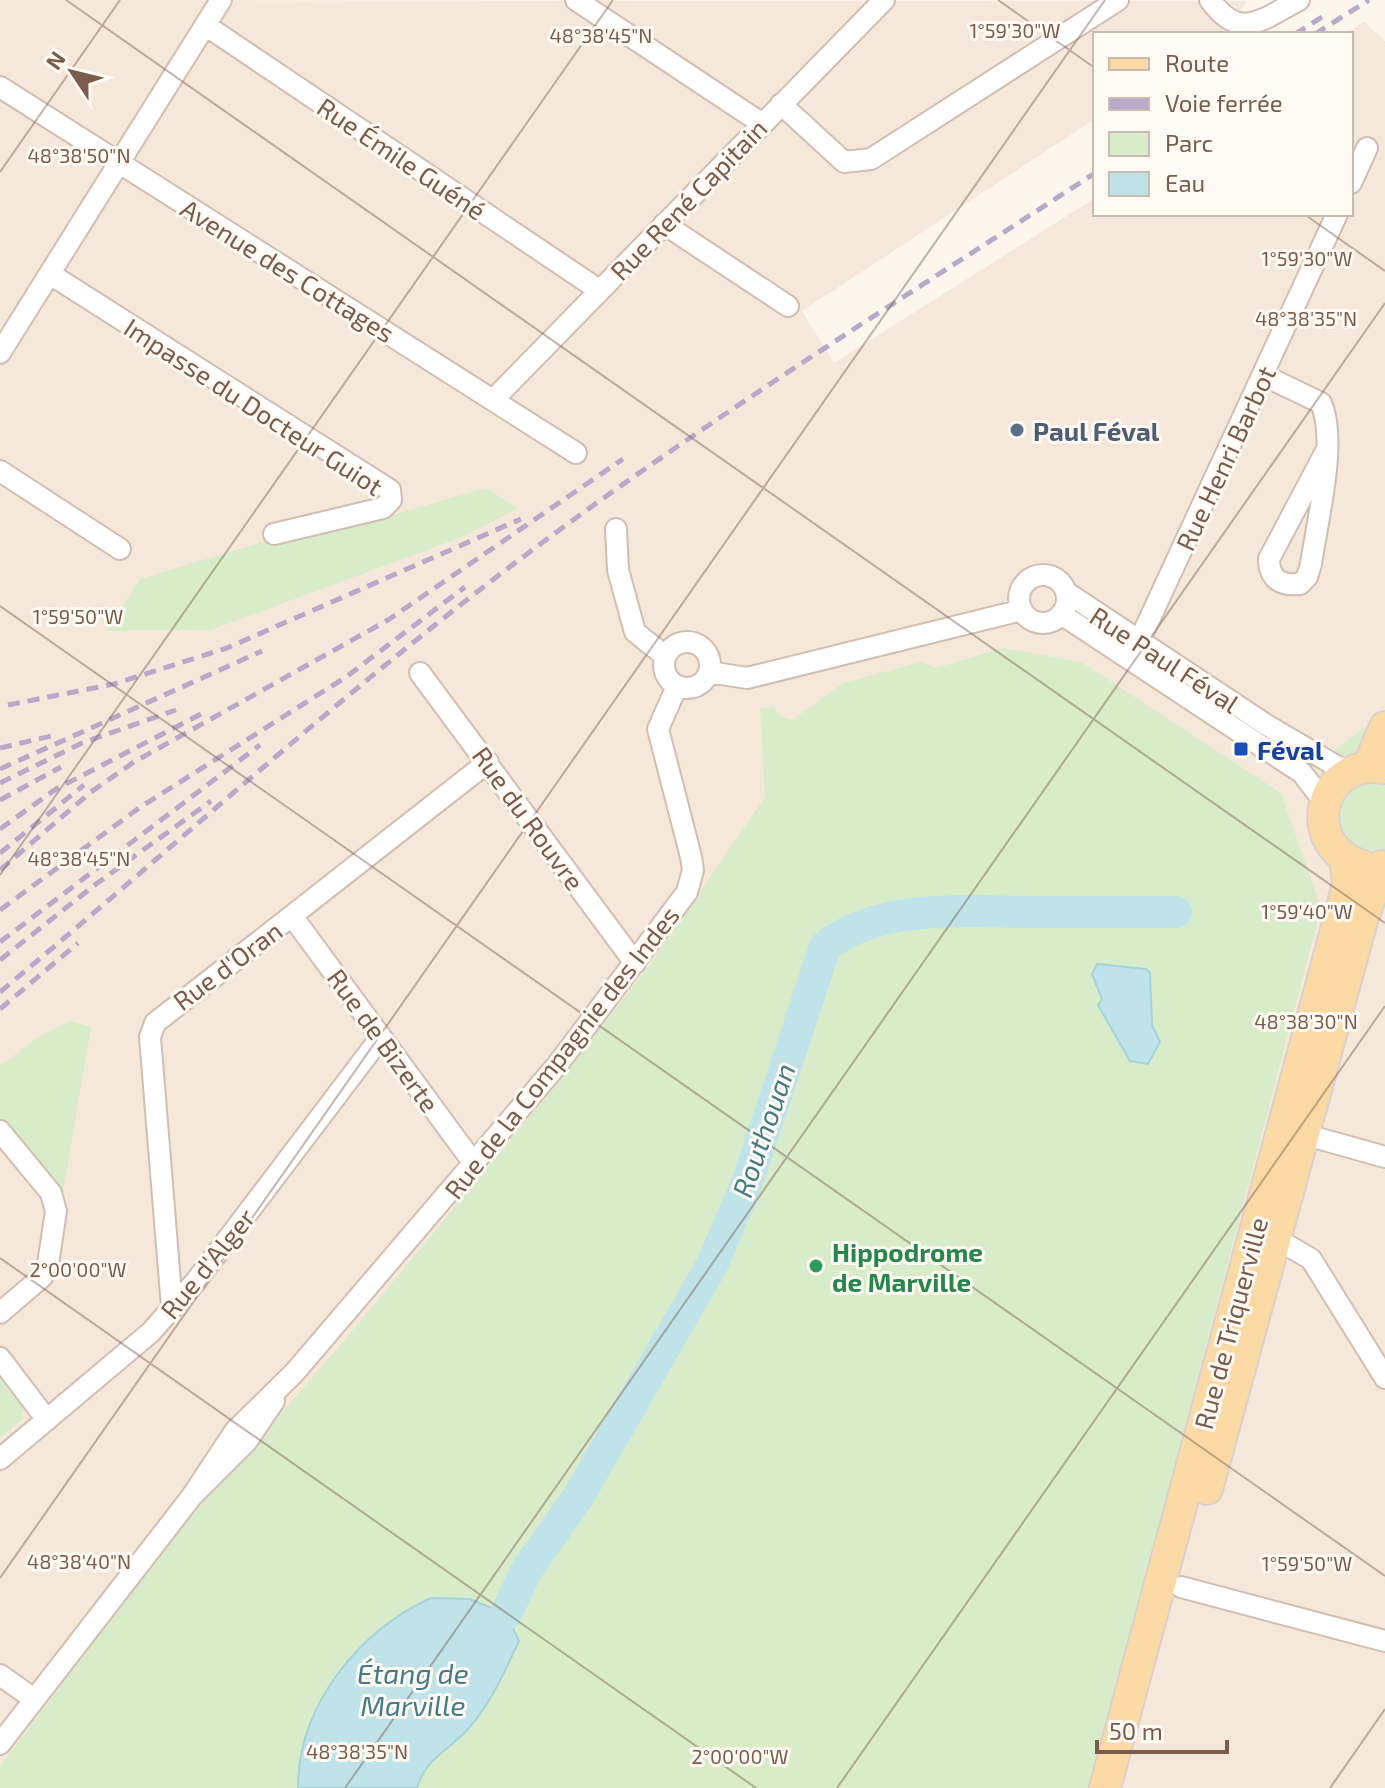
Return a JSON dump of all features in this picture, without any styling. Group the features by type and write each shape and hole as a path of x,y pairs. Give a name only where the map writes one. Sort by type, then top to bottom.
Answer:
{"main road":[{"path":"1384,865 1363,866 1345,858 1326,834 1325,803 1331,789 1367,769 1385,727"},
{"name":"Rue de Triquerville","path":"1105,1788 1341,912 1349,876 1345,858"},
{"name":"Rue de Triquerville","path":"1126,1788 1303,1134 1376,901 1384,865"}],"street":[{"path":"0,353 221,0"},
{"path":"576,0 761,123"},
{"name":"Rue René Capitain","path":"493,400 884,0"},
{"path":"781,104 844,162 871,159 1118,0"},
{"path":"1210,0 1222,17 1240,26 1256,22 1299,0"},
{"name":"Rue Émile Guéné","path":"205,25 599,290"},
{"name":"Avenue des Cottages","path":"0,87 576,453"},
{"path":"1353,179 1367,148"},
{"name":"Rue Henri Barbot","path":"1131,659 1265,376 1336,216"},
{"path":"664,224 788,306"},
{"name":"Impasse du Docteur Guiot","path":"50,274 390,490 391,500 383,508 274,534"},
{"path":"1265,376 1321,403 1328,418 1326,451 1311,564 1307,577 1300,584 1289,585 1274,579 1269,571 1269,559 1326,451"},
{"path":"0,471 120,549"},
{"path":"616,529 618,570 635,632 665,656"},
{"path":"709,672 747,678 1022,610 1040,623 1061,614 1066,592 1057,580 1036,576 1021,590 1022,610"},
{"name":"Rue Paul Féval","path":"1066,592 1277,732 1367,769"},
{"name":"Rue Paul Féval","path":"1061,614 1302,773 1325,803"},
{"path":"677,644 698,645 709,657 709,672 693,688 677,686 666,676 665,656 677,644"},
{"name":"Rue du Rouvre","path":"420,673 635,963"},
{"name":"Rue de la Compagnie des Indes","path":"0,1744 192,1496 247,1441 294,1373 475,1165 635,963 687,892 693,870 658,729 677,686"},
{"name":"Rue d'Oran","path":"172,1307 150,1037 155,1023 165,1012 488,762"},
{"name":"Rue de Bizerte","path":"292,916 475,1165"},
{"name":"Rue d'Alger","path":"0,1459 129,1352 196,1281 381,1037"},
{"path":"0,1131 51,1193 56,1211 48,1264 42,1277 0,1313"},
{"path":"1303,1134 1385,1157"},
{"path":"1275,1238 1311,1259 1385,1378"},
{"path":"0,1358 47,1420"},
{"path":"1181,1587 1385,1641"},
{"path":"0,1675 34,1699"}],"shaded area":[{"path":"0,0 1247,1 1227,32 1093,32 1093,120 802,311 834,363 1093,199 1093,216 1353,216 1353,32 1348,32 1364,21 1385,41 1385,1788 0,1788"}],"green space":[{"path":"486,488 518,508 462,537 211,630 106,631 140,579 273,539 399,513"},
{"name":"Hippodrome de Marville","path":"1003,648 1081,662 1281,793 1321,908 1090,1788 0,1788 0,1766 175,1535 337,1349 552,1090 646,970 765,797 760,708 774,707 778,715 792,720 843,683 921,662 936,668"},
{"path":"1370,723 1375,724 1361,751 1348,756 1329,754"},
{"path":"1385,779 1385,850 1357,848 1342,834 1340,811 1344,799 1351,786"},
{"path":"71,1021 91,1027 62,1197 0,1120 0,1066 41,1035"},
{"path":"0,1377 22,1404 23,1418 0,1438"}],"water":[{"path":"1097,964 1146,969 1150,973 1152,1025 1160,1042 1148,1064 1130,1061 1098,1005 1102,999 1092,974"},
{"name":"Étang de Marville","path":"431,1598 470,1599 506,1614 519,1641 484,1708 462,1736 426,1769 417,1788 298,1788 301,1757 309,1728 321,1700 338,1674 380,1630"}],"waterway":[{"name":"Routhouan","path":"506,1614 526,1571 578,1497 712,1265 748,1180 825,947 847,933 872,923 925,913 1176,912"}],"railway":[{"path":"1318,32 1369,0"},
{"path":"1298,32 1322,17"},
{"path":"0,992 331,710 535,548 742,403 1093,174"},
{"path":"0,870 91,792 134,762 388,620 623,459"},
{"path":"8,705 114,684 227,648 521,519"},
{"path":"0,910 139,808 346,677 465,587"},
{"path":"0,769 262,651"},
{"path":"0,783 82,743 176,710"},
{"path":"0,829 56,789 201,714"},
{"path":"0,748 51,736"},
{"path":"0,942 260,745"},
{"path":"0,800 61,767"},
{"path":"0,853 84,785"},
{"path":"0,960 96,884 211,801"},
{"path":"0,1009 78,943"}],"place":[{"name":"Paul Féval","path":"1017,430"},
{"name":"Féval","path":"1241,749"},
{"name":"Hippodrome de Marville","path":"816,1266"}]}
